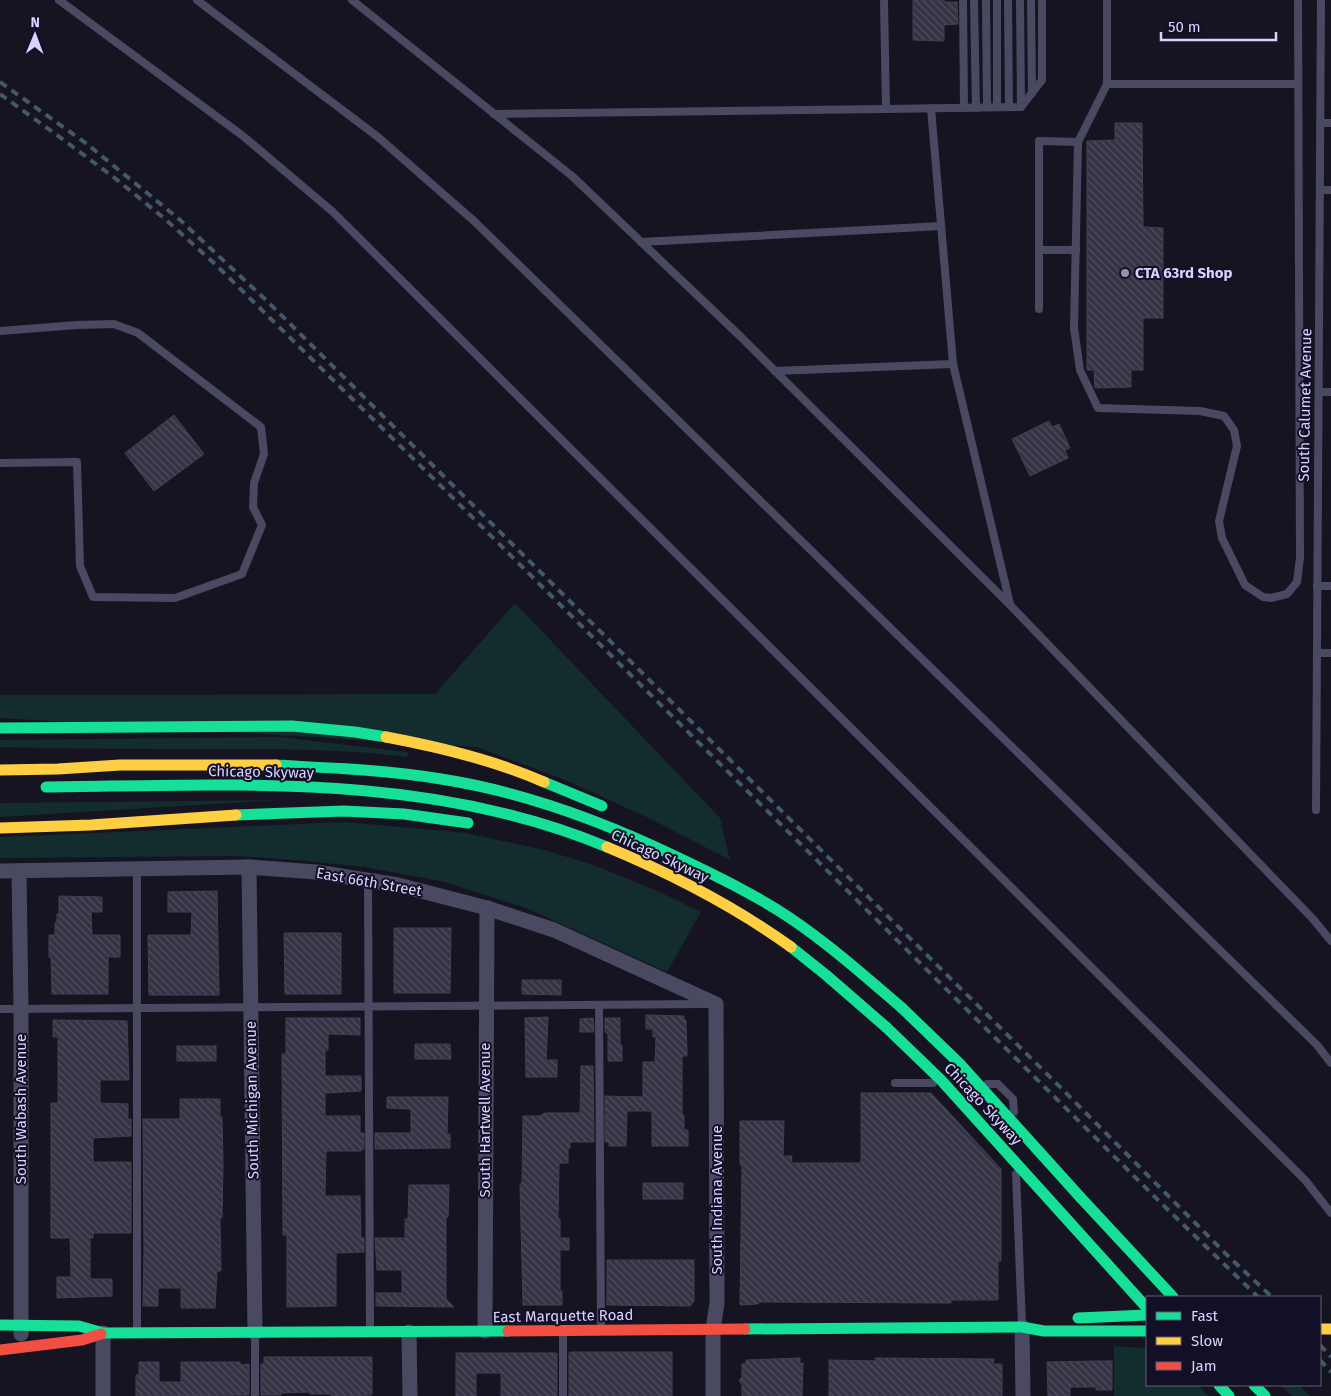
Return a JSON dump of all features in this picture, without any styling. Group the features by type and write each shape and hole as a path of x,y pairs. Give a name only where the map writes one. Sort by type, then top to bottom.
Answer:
{"main road":[{"path":"0,728 292,726 355,732 418,743 476,757 528,775 610,810"},
{"name":"Chicago Skyway","path":"28,758 120,765"},
{"name":"Chicago Skyway","path":"0,770 120,765 286,766 367,770 442,779 506,793 577,814 663,850 734,884 790,918 843,957 902,1008 959,1064 1172,1296"},
{"name":"Chicago Skyway","path":"30,787 334,787 422,796 482,808 557,828 682,880 763,928 831,980 886,1027 941,1080 1146,1307"},
{"path":"0,828 344,811 404,814 478,824"},
{"path":"688,849 734,884"},
{"path":"638,872 682,880"},
{"path":"1064,1319 1146,1315"},
{"name":"East Marquette Road","path":"1022,1327 1044,1320"},
{"name":"East Marquette Road","path":"0,1325 79,1326 104,1333 255,1334 1022,1327 1044,1331 1146,1331"},
{"name":"East Marquette Road","path":"0,1350 82,1340 104,1333"},
{"path":"1220,1386 1229,1396"},
{"path":"1255,1386 1265,1396"}],"street":[{"name":"East 66th Street","path":"0,871 249,867 316,872 398,885 487,908 554,930 716,1004"},
{"name":"South Michigan Avenue","path":"249,867 255,1334"},
{"name":"South Wabash Avenue","path":"19,870 21,1348"},
{"name":"South Hartwell Avenue","path":"485,1331 487,908"},
{"name":"South Indiana Avenue","path":"713,1396 713,1329 717,1304 716,1004"},
{"path":"1022,1327 1022,1396"},
{"path":"409,1332 410,1396"},
{"path":"103,1396 104,1333"}],"lane":[{"path":"59,0 244,136 333,212 1305,1180 1331,1213"},
{"path":"197,0 378,138 474,221 1303,1032 1331,1063"},
{"path":"352,0 572,176 641,242 775,371 1010,605 1331,941"},
{"path":"884,0 886,108"},
{"path":"963,0 964,108"},
{"path":"974,0 976,108"},
{"path":"986,0 987,107"},
{"path":"997,0 997,107"},
{"path":"1008,0 1009,107"},
{"path":"1020,0 1021,107"},
{"path":"1031,0 1032,93"},
{"path":"1021,107 1042,80 1042,0"},
{"path":"1108,0 1107,84 1078,142 1074,328 1080,370 1098,408 1200,411 1224,416 1234,430 1238,446 1219,521 1222,538 1245,585 1263,597 1271,598 1287,594 1297,582 1300,558 1298,0"},
{"name":"South Calumet Avenue","path":"1316,810 1321,0"},
{"path":"1107,84 1298,84"},
{"path":"494,114 1021,107"},
{"path":"931,108 953,364 1010,605"},
{"path":"1320,123 1331,123"},
{"path":"1039,309 1039,141 1078,142"},
{"path":"1320,190 1331,190"},
{"path":"641,242 941,226"},
{"path":"1039,250 1076,250"},
{"path":"0,331 114,324 138,333 261,428 264,454 254,483 253,506 262,525 242,574 175,598 93,597 80,566 77,462 0,463"},
{"path":"775,371 953,364"},
{"path":"1320,392 1331,392"},
{"path":"1317,586 1331,586"},
{"path":"1317,653 1331,653"},
{"path":"137,869 137,1333"},
{"path":"368,880 370,1332"},
{"path":"0,1008 716,1004"},
{"path":"599,1005 602,1330"},
{"path":"896,1082 952,1083"},
{"path":"970,1084 998,1084 1013,1099 1015,1138"},
{"path":"1015,1148 1022,1327"},
{"path":"563,1331 563,1396"},
{"path":"255,1334 255,1396"}],"green space":[{"path":"515,603 720,818 730,860 651,819 565,780 477,747 0,718 0,695 435,694"},
{"path":"279,737 408,752 407,757 359,752 310,750 0,747 0,740"},
{"path":"279,800 0,817 0,803"},
{"path":"346,822 466,833 545,850 599,867 655,890 701,912 667,972 526,908 441,881 364,867 238,856 0,858 0,837"},
{"path":"1114,1346 1146,1348 1146,1386 1199,1386 1208,1396 1114,1396"},
{"path":"1281,1386 1300,1386 1310,1396 1292,1396"}],"building":[{"path":"913,0 957,2 958,24 944,25 944,41 913,40"},
{"name":"CTA 63rd Shop","path":"1115,123 1142,123 1143,227 1163,228 1163,318 1143,318 1143,370 1131,370 1131,387 1095,388 1094,370 1087,370 1087,141 1115,140"},
{"path":"174,415 204,454 154,491 125,453"},
{"path":"1049,421 1052,427 1059,424 1070,448 1065,450 1068,458 1030,476 1012,439"},
{"path":"217,891 219,995 149,995 148,935 191,935 192,912 168,912 168,892"},
{"path":"59,896 102,897 102,912 91,912 92,935 120,935 120,957 108,957 108,994 52,994 49,935 55,935 55,923 57,921 57,914 59,914"},
{"path":"394,928 451,928 450,993 394,993"},
{"path":"284,933 341,933 341,994 285,994"},
{"path":"522,980 561,980 561,995 522,994"},
{"path":"646,1015 684,1016 684,1020 686,1020 687,1056 682,1056 682,1115 684,1115 684,1130 688,1130 688,1146 652,1146 652,1111 627,1111 626,1146 609,1146 609,1142 605,1142 605,1096 643,1097 643,1062 655,1062 656,1037 653,1037 653,1029 646,1029"},
{"path":"548,1017 546,1060 557,1060 557,1077 526,1077 525,1018"},
{"path":"286,1018 360,1018 360,1035 328,1034 328,1050 325,1050 325,1076 361,1076 361,1091 325,1093 325,1116 360,1116 360,1133 364,1133 364,1149 361,1149 361,1151 326,1151 325,1196 360,1196 361,1238 364,1238 364,1252 336,1253 336,1306 287,1307 287,1235 283,1235 282,1054 286,1054"},
{"path":"593,1018 594,1032 580,1032 580,1019"},
{"path":"605,1018 620,1018 622,1061 608,1061 608,1034 605,1032"},
{"path":"53,1020 127,1021 129,1080 100,1080 100,1103 128,1104 128,1119 131,1119 131,1136 93,1138 93,1162 131,1162 131,1233 93,1233 93,1238 90,1238 90,1279 112,1279 112,1296 57,1298 57,1277 71,1277 70,1238 51,1238 51,1103 58,1103 58,1037 53,1037"},
{"path":"415,1044 450,1044 451,1059 415,1059"},
{"path":"177,1046 216,1046 216,1061 177,1061"},
{"path":"581,1066 593,1066 594,1142 570,1142 568,1163 559,1163 558,1219 560,1219 560,1238 569,1238 569,1250 560,1250 562,1305 523,1305 520,1184 522,1184 523,1116 540,1116 545,1113 580,1113"},
{"path":"861,1093 931,1093 1001,1169 1001,1261 998,1261 998,1300 951,1300 951,1303 758,1302 758,1304 740,1305 742,1165 740,1165 740,1121 784,1121 783,1156 792,1156 791,1163 861,1163"},
{"path":"387,1097 448,1097 447,1134 450,1134 450,1148 375,1149 375,1133 411,1133 411,1109 387,1108"},
{"path":"180,1099 220,1099 223,1164 222,1218 220,1218 221,1271 217,1271 215,1308 181,1308 181,1288 158,1288 158,1306 143,1306 143,1119 180,1119"},
{"path":"643,1183 683,1183 683,1199 643,1199"},
{"path":"409,1185 449,1185 448,1217 446,1217 446,1299 454,1307 376,1306 376,1293 402,1293 402,1270 377,1270 375,1238 405,1238 405,1219 408,1219"},
{"path":"607,1260 694,1260 694,1301 690,1306 607,1305"},
{"path":"570,1352 672,1352 672,1396 569,1396"},
{"path":"456,1353 557,1353 557,1396 501,1396 501,1373 476,1373 476,1396 456,1396"},
{"path":"264,1357 372,1357 372,1395 331,1396 331,1394 310,1394 310,1392 261,1395 261,1364 264,1364"},
{"path":"800,1358 800,1364 803,1363 802,1396 742,1396 742,1385 739,1380 742,1377 742,1364 746,1364 746,1360"},
{"path":"875,1358 994,1359 993,1364 1002,1364 1002,1396 829,1396 829,1360 876,1361"},
{"path":"1112,1361 1112,1390 1096,1390 1096,1387 1070,1387 1070,1396 1048,1396 1047,1362"},
{"path":"139,1362 159,1362 159,1382 181,1382 181,1362 240,1362 240,1365 249,1364 249,1395 136,1396 136,1375 139,1375"}],"railway":[{"path":"0,82 87,144 179,219 267,301 1229,1257 1271,1296"},
{"path":"0,94 116,179 165,219 215,264 1257,1296"},
{"path":"1321,1346 1331,1357"},
{"path":"1321,1361 1331,1372"}],"traffic: fast":[{"path":"0,728 292,726 386,737"},
{"path":"276,765 380,771 441,779 534,800 594,821 652,845 764,902 805,928 834,950 902,1008"},
{"path":"544,782 602,806"},
{"path":"46,787 260,785 331,788 401,795 471,806 539,823 607,847"},
{"path":"236,815 344,811 404,814 468,823"},
{"path":"791,947 886,1027"},
{"path":"902,1008 959,1063 1081,1198"},
{"path":"886,1027 941,1080 1063,1215"},
{"path":"1081,1198 1172,1296"},
{"path":"1063,1215 1146,1307"},
{"path":"1078,1318 1146,1315"},
{"path":"0,1325 79,1326 103,1333 508,1331"},
{"path":"745,1329 1022,1327 1044,1331 1146,1331"},
{"path":"1220,1386 1229,1396"},
{"path":"1255,1386 1265,1396"}],"traffic: slow":[{"path":"386,737 466,755 506,767 544,782"},
{"path":"0,770 120,765 276,765"},
{"path":"0,828 91,825 236,815"},
{"path":"607,847 655,868 725,904 791,947"},
{"path":"1321,1329 1331,1329"}],"traffic: jam":[{"path":"508,1331 745,1329"},
{"path":"0,1350 82,1340 101,1334"}],"place":[{"name":"CTA 63rd Shop","path":"1125,273"}]}
